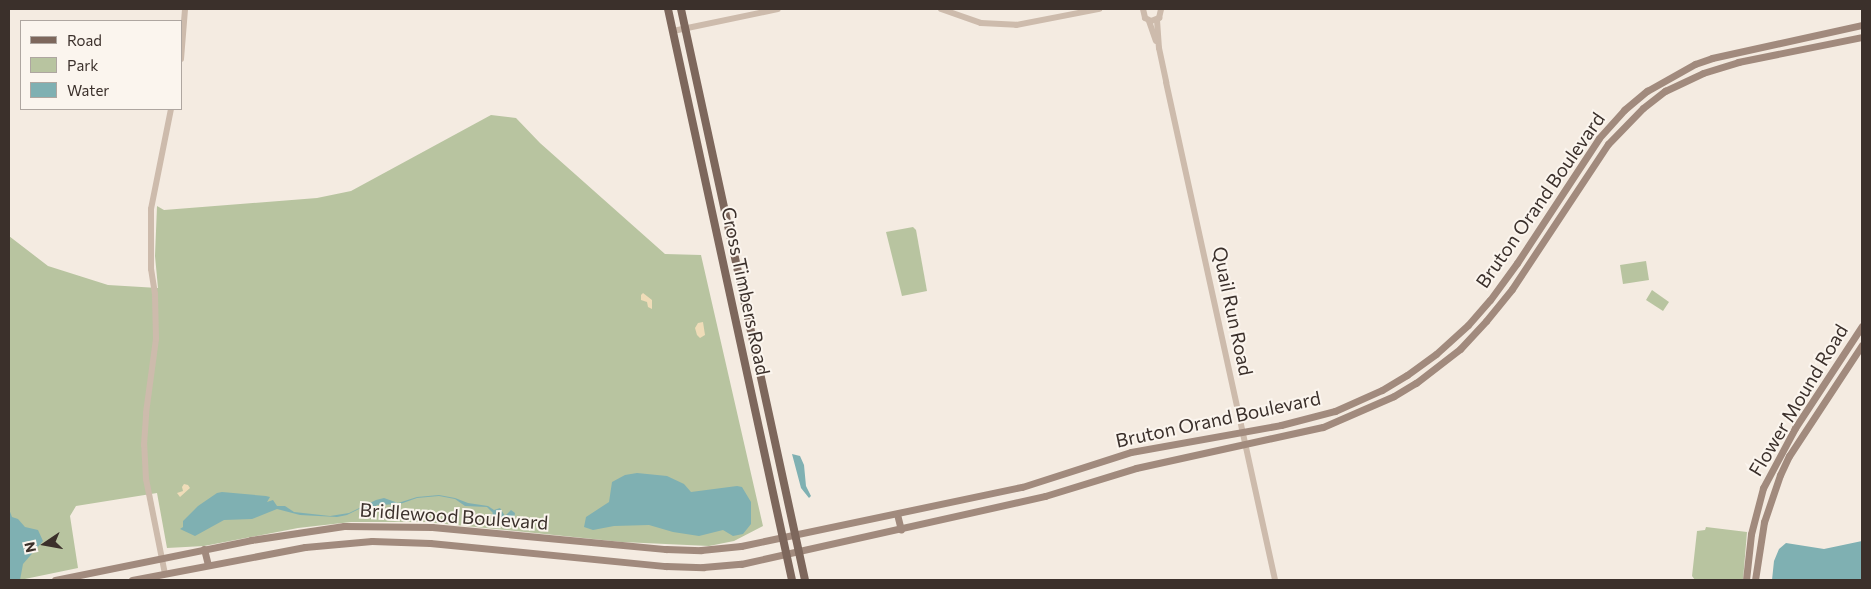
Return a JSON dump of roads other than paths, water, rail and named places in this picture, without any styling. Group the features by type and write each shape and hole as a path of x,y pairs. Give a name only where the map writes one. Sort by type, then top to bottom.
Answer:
{"main road":[{"name":"Cross Timbers Road","path":"668,9 792,580"},
{"name":"Cross Timbers Road","path":"681,9 805,580"},
{"name":"Bruton Orand Boulevard","path":"795,536 1031,484 1131,452 1302,419 1358,402 1407,375 1436,354 1468,325 1490,300 1599,138 1624,110 1647,90 1694,64 1712,58 1862,26"},
{"name":"Bruton Orand Boulevard","path":"798,553 1064,492 1136,468 1323,427 1370,409 1416,383 1445,361 1486,321 1512,289 1613,138 1643,108 1665,91 1703,73 1738,62 1862,38"},
{"name":"Flower Mound Road","path":"1746,580 1751,534 1763,488 1780,454 1862,326"},
{"name":"Flower Mound Road","path":"1756,580 1764,522 1780,474 1862,345"},
{"path":"897,514 901,530"},
{"name":"Bridlewood Boulevard","path":"55,580 162,557 310,529 362,525 432,527 666,549 713,550 795,536"},
{"name":"Bridlewood Boulevard","path":"132,580 305,547 372,541 430,543 676,566 734,564 798,553"},
{"path":"204,549 208,565"}],"street":[{"path":"182,46 185,9"},
{"path":"673,31 778,9"},
{"path":"941,9 981,22 1016,25 1099,9"},
{"name":"Quail Run Road","path":"1142,9 1159,48"},
{"path":"1148,21 1157,20 1162,9"},
{"name":"Quail Run Road","path":"1157,20 1159,48 1275,580"},
{"path":"165,574 146,479 144,445 145,420 156,339 155,294 150,269 151,209 171,110"}],"water":[{"path":"792,454 800,456 804,465 806,486 811,496 809,498 801,488"},
{"path":"637,473 667,476 684,484 691,492 742,487 751,502 751,524 743,534 733,536 723,530 699,536 673,532 649,525 614,526 593,530 584,527 586,517 609,502 612,482 625,475"},
{"path":"217,493 266,496 270,497 267,502 273,500 277,506 285,506 294,512 330,516 349,513 384,498 398,503 417,497 439,495 488,506 494,510 500,508 505,516 511,510 515,513 514,519 509,516 504,519 496,518 491,516 493,513 487,507 465,506 455,499 439,496 417,498 400,504 377,505 368,513 361,508 347,515 337,517 300,515 277,509 252,519 224,520 195,536 180,529 183,527 183,521 198,506"},
{"path":"9,509 12,517 18,519 25,527 38,530 43,541 23,564 20,580 9,580"},
{"path":"1862,541 1862,580 1772,580 1774,561 1779,549 1786,543 1824,549"}]}
